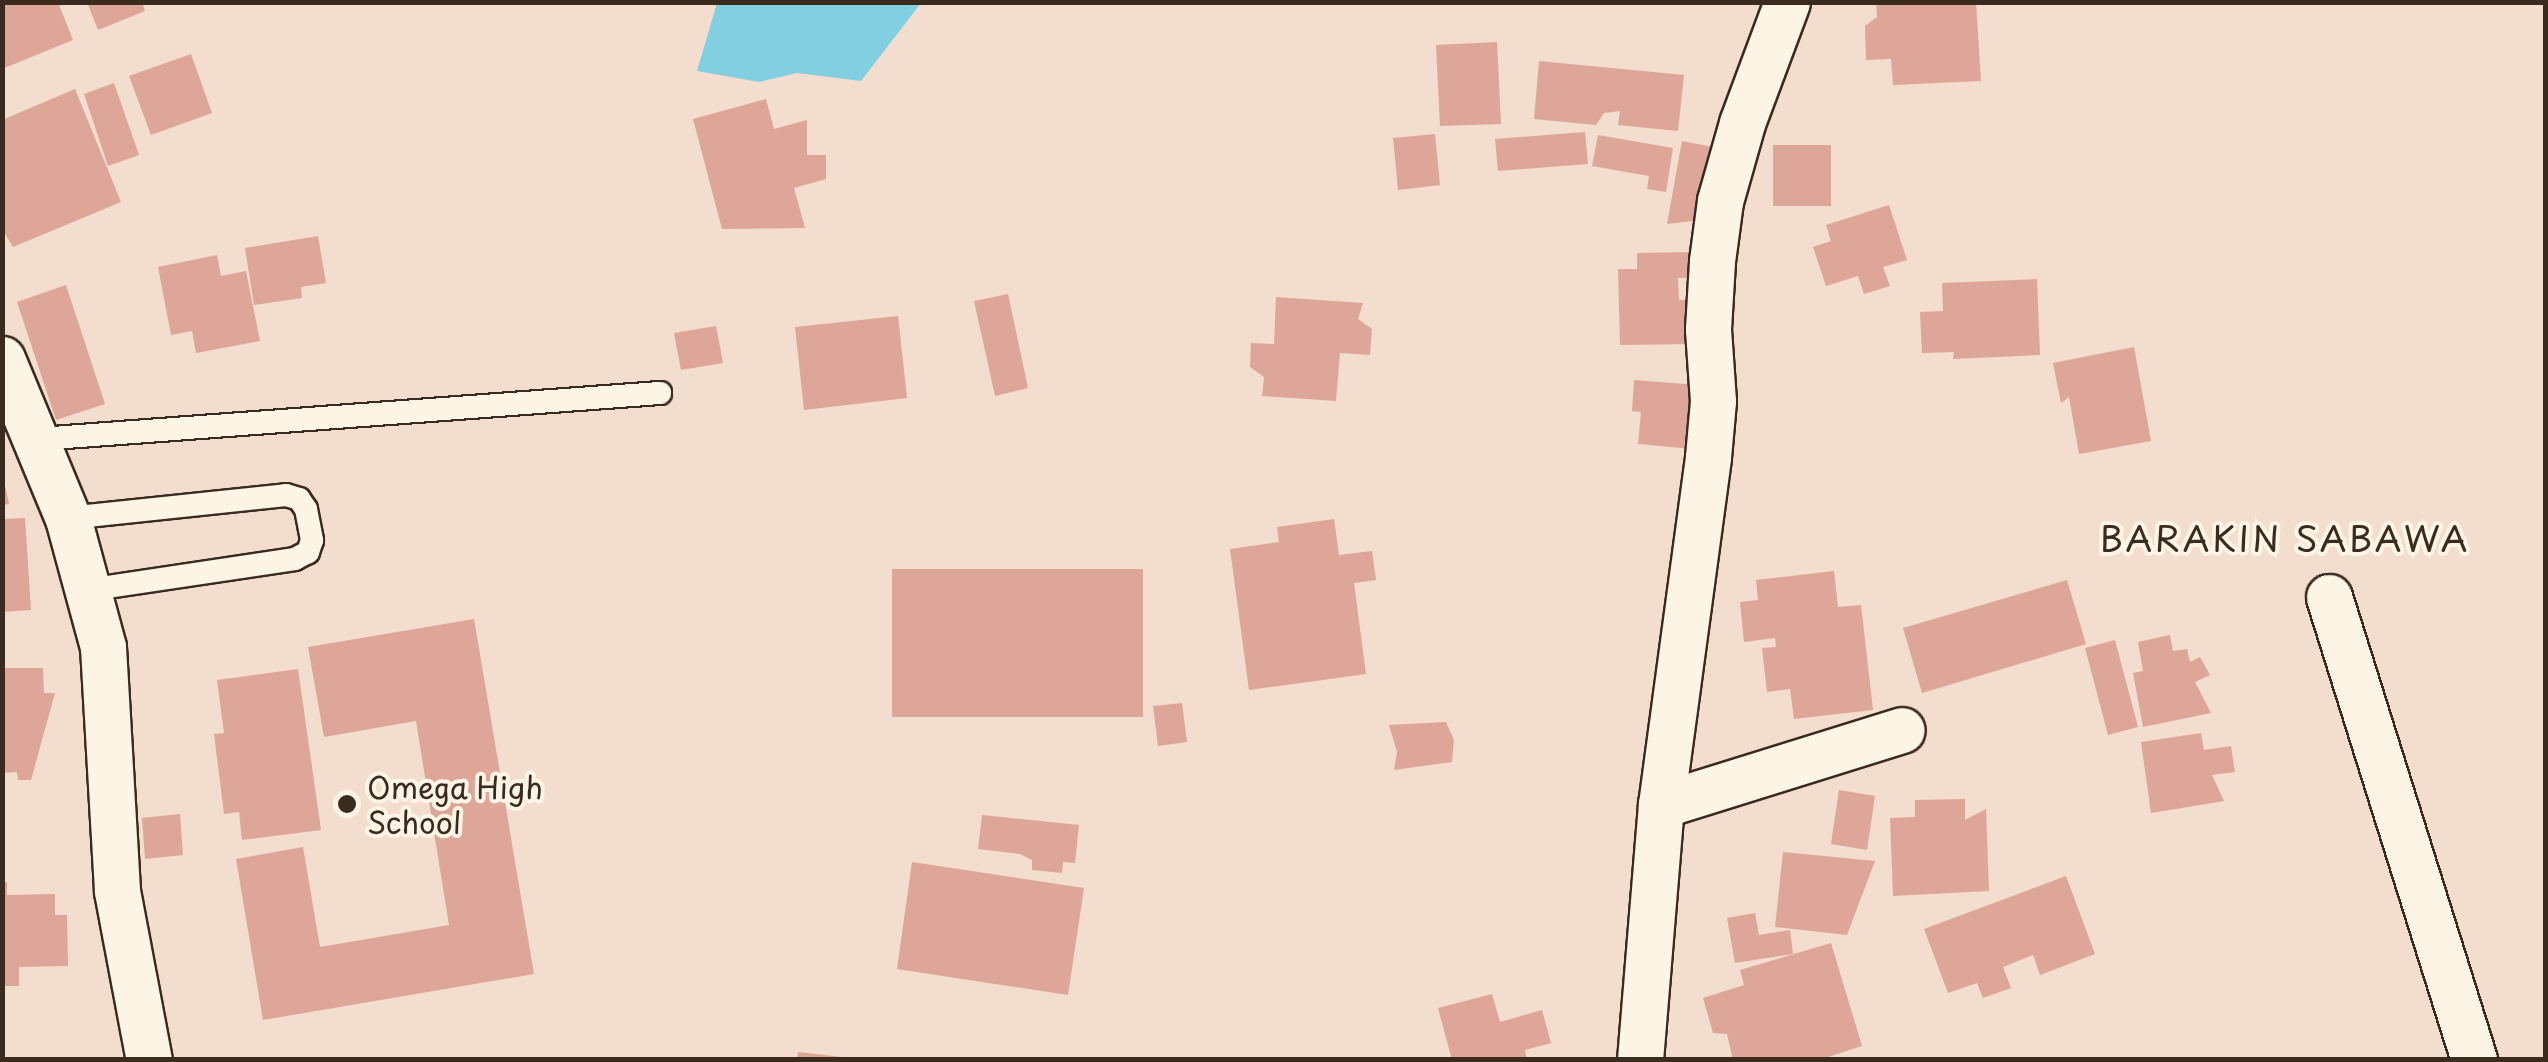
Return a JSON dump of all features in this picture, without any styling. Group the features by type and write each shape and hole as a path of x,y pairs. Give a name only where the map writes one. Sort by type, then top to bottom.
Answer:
{"street":[{"path":"1640,1060 1661,805 1708,457 1713,401 1708,329 1720,201 1742,123 1787,2"},
{"path":"2,359 39,439 68,518 104,647 117,890 150,1060"},
{"path":"2329,598 2474,1060"},
{"path":"1661,805 1902,730"}],"lane":[{"path":"39,439 660,393"},
{"path":"68,518 286,495 300,499 306,510 312,540 308,552 295,559 88,590"}],"water":[{"path":"717,2 921,3 861,81 797,73 759,82 697,71"}],"building":[{"path":"2,2 58,2 73,40 2,69"},
{"path":"87,2 142,2 145,11 98,30"},
{"path":"1876,2 1976,2 1981,81 1893,85 1891,59 1866,60 1865,26 1877,17"},
{"path":"1497,42 1501,124 1440,126 1436,45"},
{"path":"191,54 212,113 151,135 129,76"},
{"path":"1539,61 1684,75 1678,131 1618,125 1620,111 1604,113 1596,125 1534,119"},
{"path":"114,83 139,155 108,166 84,94"},
{"path":"75,89 121,202 13,247 2,229 2,120"},
{"path":"766,99 774,129 807,120 807,155 826,155 826,179 794,188 805,228 722,229 693,119"},
{"path":"1585,132 1588,164 1498,171 1495,139"},
{"path":"1435,134 1440,185 1398,190 1393,138"},
{"path":"1598,135 1673,148 1666,192 1647,189 1649,176 1592,166"},
{"path":"1682,141 1713,147 1701,220 1667,224"},
{"path":"1773,145 1831,145 1831,206 1773,206"},
{"path":"1889,205 1907,260 1883,267 1890,286 1864,294 1858,276 1826,286 1813,247 1831,241 1826,225"},
{"path":"318,236 326,283 301,287 302,298 254,305 245,248"},
{"path":"1695,252 1695,278 1678,278 1679,300 1690,300 1691,344 1620,345 1618,269 1637,269 1637,253"},
{"path":"217,255 221,276 246,271 260,341 196,353 192,331 171,335 158,267"},
{"path":"2037,279 2040,355 1953,359 1954,352 1922,353 1920,312 1943,311 1942,283"},
{"path":"66,285 105,404 56,420 17,302"},
{"path":"1008,294 1028,388 995,396 974,301"},
{"path":"1276,297 1363,303 1358,319 1372,329 1370,355 1340,353 1336,401 1262,396 1264,377 1250,367 1251,343 1274,344"},
{"path":"898,316 907,398 804,410 795,327"},
{"path":"716,326 723,363 681,370 674,333"},
{"path":"2134,347 2151,441 2079,454 2069,397 2061,403 2053,363"},
{"path":"1634,380 1698,385 1693,449 1638,444 1641,412 1632,411"},
{"path":"2,471 9,504 2,505"},
{"path":"25,518 31,610 2,612 2,519"},
{"path":"1334,519 1339,555 1372,551 1376,580 1354,583 1366,674 1249,690 1230,549 1279,542 1277,527"},
{"path":"892,569 1143,569 1143,717 892,717"},
{"path":"1834,571 1838,607 1861,605 1873,710 1794,719 1790,689 1767,692 1762,648 1776,647 1775,638 1744,642 1740,602 1758,600 1756,580"},
{"path":"2067,580 2086,644 1922,693 1903,628"},
{"path":"474,619 534,974 263,1020 236,859 303,847 320,947 449,925 416,721 324,737 308,647"},
{"path":"2170,635 2173,651 2187,649 2190,662 2200,657 2210,675 2195,682 2211,713 2143,727 2133,673 2143,671 2138,642"},
{"path":"2115,640 2138,727 2108,735 2085,648"},
{"path":"2,668 43,668 44,693 55,693 31,780 18,780 17,772 2,773"},
{"path":"298,669 321,830 242,840 239,812 224,814 214,734 224,733 217,680"},
{"path":"1182,703 1187,742 1158,746 1153,706"},
{"path":"1446,722 1454,740 1452,762 1394,770 1397,752 1389,725"},
{"path":"2201,733 2204,750 2231,746 2235,772 2212,775 2224,801 2151,813 2141,742"},
{"path":"1839,790 1875,796 1867,850 1831,844"},
{"path":"1965,799 1965,820 1986,809 1989,891 1893,896 1890,818 1915,817 1915,800"},
{"path":"180,814 183,855 145,859 142,818"},
{"path":"982,815 1079,825 1075,863 1063,862 1062,873 1032,870 1032,860 1020,854 978,849"},
{"path":"1783,852 1875,861 1847,935 1775,927"},
{"path":"912,862 1084,888 1068,995 897,969"},
{"path":"2066,876 2095,954 2040,975 2033,955 2003,967 2011,988 1983,998 1977,983 1948,993 1924,929"},
{"path":"2,882 7,882 7,895 55,894 55,915 67,915 68,966 19,967 19,986 2,986"},
{"path":"1755,913 1759,935 1790,930 1793,954 1735,963 1727,918"},
{"path":"1831,943 1862,1046 1819,1060 1733,1060 1727,1034 1713,1033 1703,998 1744,985 1740,970"},
{"path":"1492,994 1500,1022 1542,1010 1551,1043 1525,1050 1527,1060 1452,1060 1438,1008"},
{"path":"798,1052 842,1057 842,1060 797,1060"}],"place":[{"name":"Omega High School","path":"347,804"}],"district":[{"name":"BARAKIN SABAWA","path":"2285,538"}]}
